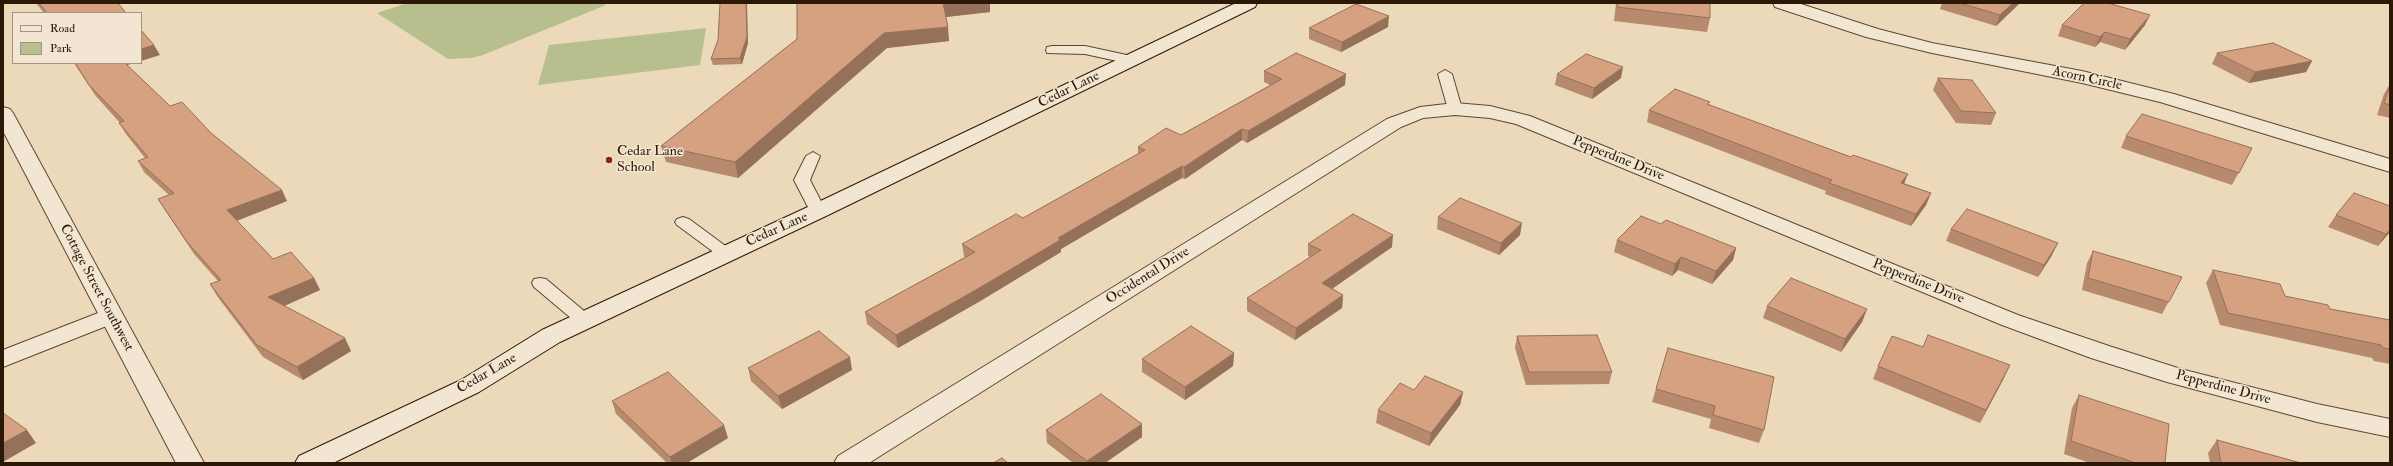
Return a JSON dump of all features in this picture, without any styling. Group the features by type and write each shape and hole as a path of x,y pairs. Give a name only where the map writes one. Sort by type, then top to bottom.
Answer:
{"street":[{"name":"Cedar Lane","path":"309,463 470,386 551,336 725,253 818,211 1249,3"},
{"name":"Acorn Circle","path":"1781,3 1872,33 1932,48 2082,77 2161,96 2390,166"},
{"name":"Pepperdine Drive","path":"1455,109 1490,112 1524,120 2010,320 2100,352 2176,376 2317,413 2390,428"},
{"name":"Occidental Drive","path":"848,463 1394,123 1420,113 1455,109"},
{"name":"Cottage Street Southwest","path":"3,113 190,463"},
{"path":"3,359 111,316"}],"lane":[{"path":"1052,50 1085,50 1131,60"},
{"path":"1445,74 1455,109"},
{"path":"813,156 802,180 818,211"},
{"path":"683,222 725,253"},
{"path":"540,283 584,320"}],"green space":[{"path":"407,3 601,3 606,5 483,55 472,58 448,59 377,13"},
{"path":"706,28 700,65 538,85 549,45"}],"building":[{"path":"39,3 118,3 125,12 46,12"},
{"path":"720,3 746,3 747,37 740,58 711,59 718,40"},
{"path":"797,3 943,3 948,27 884,33 735,162 661,146 797,39"},
{"path":"1618,3 1710,3 1710,18 1617,7"},
{"path":"1960,3 2013,3 2000,15"},
{"path":"2084,3 2108,3 2150,15 2130,39 2105,32 2100,37 2062,25"},
{"path":"1356,4 1389,16 1342,42 1309,28"},
{"path":"142,31 154,45 142,49"},
{"path":"2273,43 2312,61 2255,72 2217,53"},
{"path":"1296,53 1346,74 1248,131 1242,129 1184,167 1182,166 1058,238 1060,240 896,335 865,312 975,252 962,244 1016,214 1023,218 1145,150 1138,147 1166,128 1181,135 1282,79 1264,71"},
{"path":"1586,54 1623,67 1594,88 1557,74"},
{"path":"76,64 126,64 170,106 182,102 211,133 282,190 227,210 273,259 291,252 314,278 268,297 345,338 297,367 257,345 210,284 221,280 187,242 158,199 174,193 138,161 148,157 119,123 124,121 89,85"},
{"path":"1938,78 1972,80 1996,113 1961,111"},
{"path":"2390,85 2390,105 2384,103"},
{"path":"1675,89 1710,102 1707,104 1851,157 1853,155 1908,174 1901,183 1931,193 1916,214 1829,183 1832,180 1649,110"},
{"path":"2142,114 2252,148 2239,173 2126,136"},
{"path":"2354,193 2390,206 2390,230 2386,234 2336,215"},
{"path":"1460,198 1522,223 1501,243 1438,217"},
{"path":"1967,209 2058,243 2044,265 1951,229"},
{"path":"1353,214 1393,235 1322,283 1343,295 1296,328 1247,298 1321,250 1308,244"},
{"path":"1641,216 1661,224 1666,220 1736,248 1716,271 1681,257 1675,264 1617,240"},
{"path":"2093,251 2182,277 2169,302 2088,278"},
{"path":"2213,270 2280,284 2285,296 2328,305 2330,309 2390,320 2390,349 2383,348 2381,345 2228,313"},
{"path":"1791,278 1867,309 1845,339 1767,306"},
{"path":"1191,326 1234,353 1185,387 1142,359"},
{"path":"819,331 850,357 778,396 748,368"},
{"path":"1597,335 1612,372 1529,372 1517,336"},
{"path":"1928,335 2010,365 1986,410 1878,366 1892,336 1923,347"},
{"path":"1668,348 1774,377 1764,430 1713,415 1715,406 1656,389"},
{"path":"668,372 724,425 670,457 612,401"},
{"path":"1425,376 1463,392 1431,433 1378,410 1400,383 1414,390"},
{"path":"1101,394 1142,424 1087,461 1046,430"},
{"path":"2079,395 2169,424 2165,463 2136,463 2071,441"},
{"path":"3,413 27,430 3,443"},
{"path":"2217,440 2301,463 2221,463"},
{"path":"1002,458 1008,463 993,463"}],"place":[{"name":"Cedar Lane School","path":"609,160"}]}
